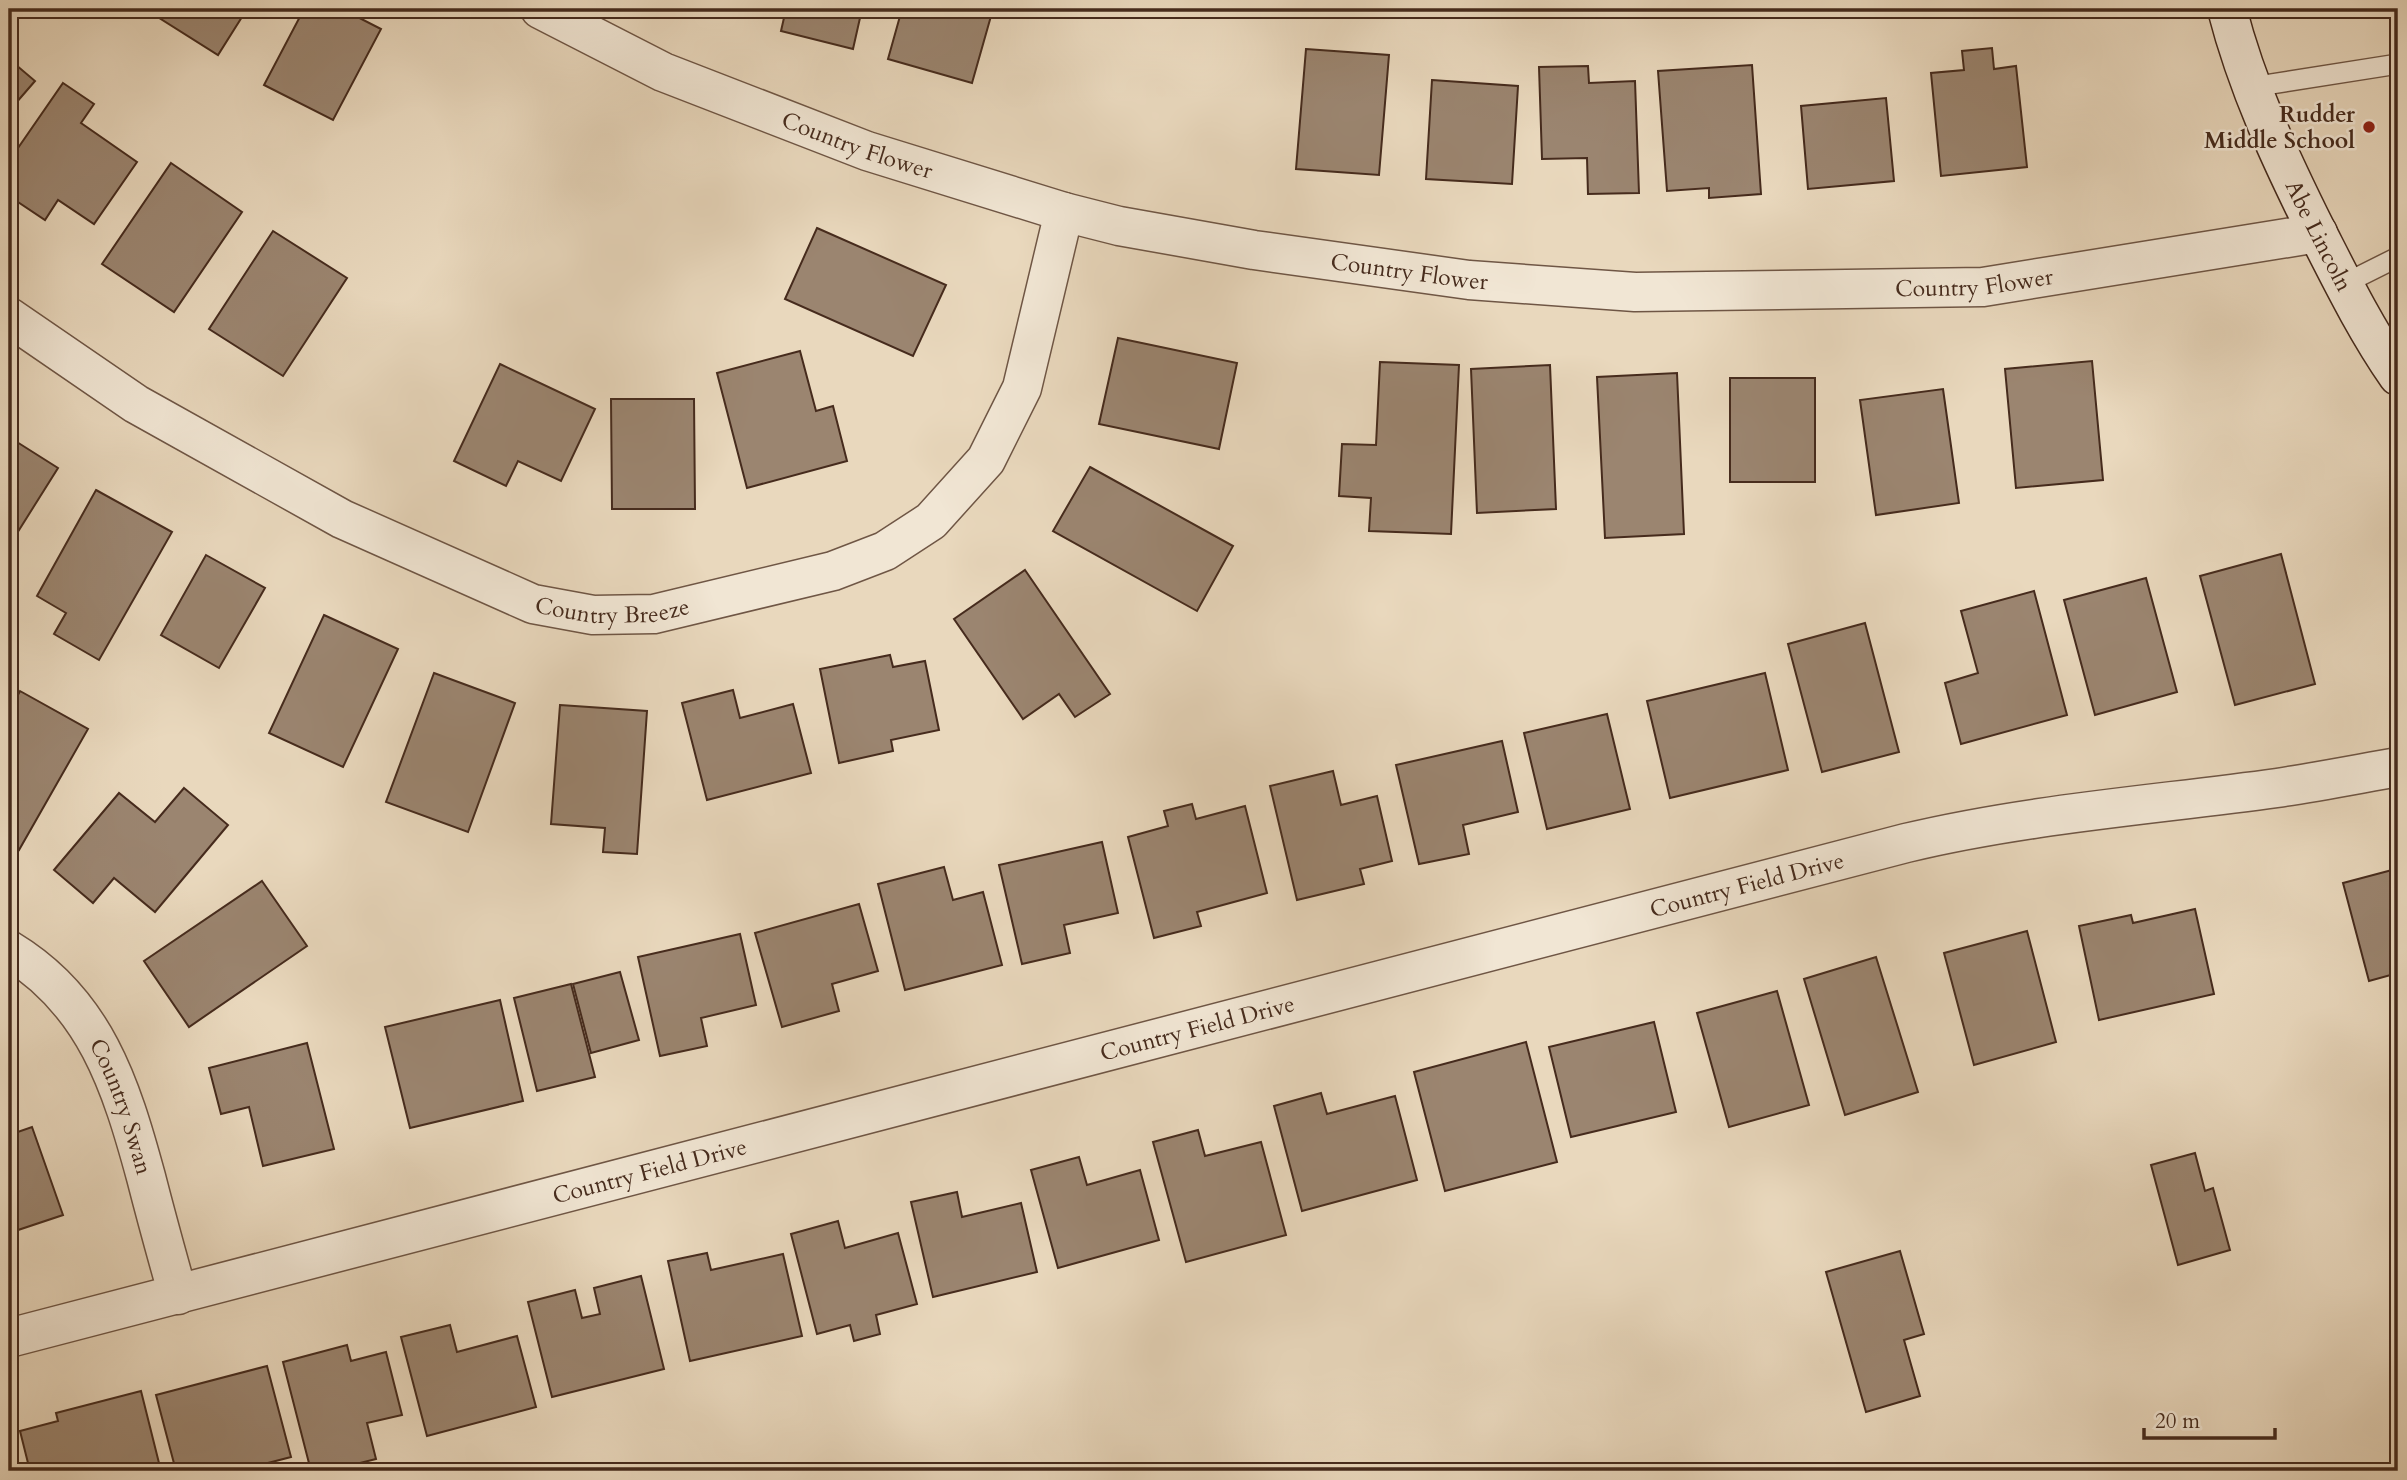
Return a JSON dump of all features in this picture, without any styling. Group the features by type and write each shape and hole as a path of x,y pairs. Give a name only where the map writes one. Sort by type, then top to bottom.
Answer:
{"street":[{"name":"Country Flower","path":"540,9 663,72 803,127 867,151 1064,212 1119,226 1281,254 1469,280 1636,292 1983,287 2318,233"},
{"name":"Abe Lincoln","path":"2227,9 2252,87 2284,166 2342,285 2398,376"},
{"name":"Country Breeze","path":"9,317 136,404 342,519 533,604 593,615 654,614 834,571 885,551 931,521 986,460 1022,388 1064,212"},
{"name":"Country Field Drive","path":"9,1338 1906,843 2030,818 2278,788 2398,767"},
{"name":"Country Swan","path":"9,950 62,993 91,1030 115,1076 178,1295"}],"lane":[{"path":"2252,87 2398,64"},
{"path":"2342,285 2398,257"}],"building":[{"path":"145,9 247,9 218,55"},
{"path":"304,9 342,9 381,29 333,120 264,85"},
{"path":"786,9 862,9 853,49 781,31"},
{"path":"902,9 993,9 972,83 888,59"},
{"path":"1992,48 1994,69 2016,66 2027,167 1941,176 1931,73 1964,70 1962,51"},
{"path":"1306,49 1389,55 1379,175 1296,169"},
{"path":"9,59 35,81 9,111"},
{"path":"1752,65 1761,194 1709,198 1709,188 1667,191 1658,71"},
{"path":"1588,66 1589,83 1635,81 1639,193 1588,194 1587,158 1542,159 1539,67"},
{"path":"1432,80 1518,86 1512,184 1426,179"},
{"path":"63,83 94,104 81,123 137,162 94,224 58,200 45,220 9,196 9,161"},
{"path":"1886,98 1894,181 1808,189 1801,106"},
{"path":"171,163 242,212 174,312 102,264"},
{"path":"817,228 946,285 913,356 785,299"},
{"path":"273,231 347,278 283,376 209,329"},
{"path":"1118,338 1237,363 1219,449 1099,424"},
{"path":"800,351 816,411 833,406 847,461 747,488 717,373"},
{"path":"2092,361 2103,480 2016,488 2005,369"},
{"path":"1380,362 1459,365 1451,534 1369,531 1371,498 1339,496 1342,444 1376,445"},
{"path":"500,364 595,409 561,481 518,461 506,486 454,461"},
{"path":"1550,365 1556,509 1477,513 1471,369"},
{"path":"1677,373 1684,534 1605,538 1597,377"},
{"path":"1730,378 1815,378 1815,482 1730,482"},
{"path":"1943,389 1959,503 1876,515 1860,400"},
{"path":"611,399 694,399 695,509 612,509"},
{"path":"9,437 58,468 9,546"},
{"path":"1090,467 1233,546 1197,611 1053,531"},
{"path":"96,490 172,532 99,660 54,634 66,613 37,596"},
{"path":"2281,554 2315,684 2235,705 2200,576"},
{"path":"206,555 265,588 219,668 161,635"},
{"path":"1025,570 1110,694 1075,717 1059,694 1023,719 954,619"},
{"path":"2146,578 2177,692 2095,715 2064,600"},
{"path":"2034,591 2067,715 1961,744 1945,683 1978,673 1961,611"},
{"path":"324,615 398,649 343,767 269,733"},
{"path":"1865,623 1899,752 1822,772 1788,644"},
{"path":"890,655 893,667 925,661 939,730 891,740 893,751 839,763 820,669"},
{"path":"434,673 515,703 468,832 386,802"},
{"path":"1765,673 1788,770 1670,798 1647,701"},
{"path":"733,690 740,718 793,704 811,773 707,800 682,703"},
{"path":"20,691 88,729 19,850 9,844 9,712"},
{"path":"560,705 647,711 637,854 603,852 605,828 551,824"},
{"path":"1607,714 1630,809 1547,829 1524,733"},
{"path":"1502,741 1518,812 1463,825 1469,854 1419,864 1396,765"},
{"path":"1333,771 1341,805 1377,796 1392,861 1360,869 1364,884 1297,900 1270,786"},
{"path":"184,788 228,825 155,912 114,878 93,903 54,870 119,793 155,822"},
{"path":"1192,804 1196,819 1245,806 1267,893 1197,912 1201,926 1154,938 1128,837 1168,826 1164,811"},
{"path":"1102,842 1118,913 1064,925 1070,953 1022,964 999,865"},
{"path":"944,867 953,900 983,892 1002,965 905,990 878,884"},
{"path":"2392,870 2398,893 2398,973 2369,981 2343,883"},
{"path":"262,881 307,946 189,1027 144,961"},
{"path":"859,904 878,971 832,984 839,1011 782,1027 755,933"},
{"path":"2195,909 2214,994 2099,1020 2079,926 2131,915 2133,923"},
{"path":"2027,931 2056,1042 1974,1065 1944,953"},
{"path":"740,934 756,1005 701,1018 707,1046 660,1056 638,957"},
{"path":"1876,957 1918,1092 1845,1115 1804,979"},
{"path":"620,972 639,1040 591,1053 573,984"},
{"path":"571,984 595,1077 537,1091 514,998"},
{"path":"1777,991 1809,1105 1729,1127 1697,1013"},
{"path":"500,1000 523,1101 410,1128 385,1027"},
{"path":"1654,1022 1676,1112 1571,1137 1549,1047"},
{"path":"1526,1042 1557,1162 1445,1191 1414,1072"},
{"path":"307,1043 334,1149 263,1166 249,1107 221,1114 209,1068"},
{"path":"1321,1093 1327,1114 1395,1096 1417,1180 1302,1211 1274,1106"},
{"path":"32,1127 63,1215 9,1233 9,1135"},
{"path":"1198,1130 1205,1156 1261,1142 1286,1235 1186,1262 1153,1142"},
{"path":"2195,1153 2205,1191 2213,1188 2230,1250 2178,1265 2151,1165"},
{"path":"1079,1157 1087,1185 1140,1170 1159,1240 1058,1268 1031,1170"},
{"path":"957,1192 962,1217 1021,1203 1037,1272 933,1297 911,1202"},
{"path":"838,1221 845,1248 898,1233 917,1304 876,1315 880,1334 854,1341 850,1325 817,1334 791,1234"},
{"path":"1900,1251 1924,1334 1904,1340 1920,1396 1866,1412 1826,1272"},
{"path":"707,1253 711,1270 783,1254 802,1336 690,1361 668,1261"},
{"path":"641,1276 664,1369 552,1397 528,1302 575,1290 582,1318 600,1314 594,1288"},
{"path":"450,1325 457,1352 517,1336 536,1407 427,1436 401,1337"},
{"path":"347,1345 351,1361 386,1352 402,1415 367,1423 376,1459 328,1471 311,1471 283,1362"},
{"path":"267,1366 291,1457 237,1471 176,1471 156,1395"},
{"path":"141,1391 161,1471 30,1471 20,1431 58,1421 56,1413"}],"place":[{"name":"Rudder Middle School","path":"2369,127"}]}
